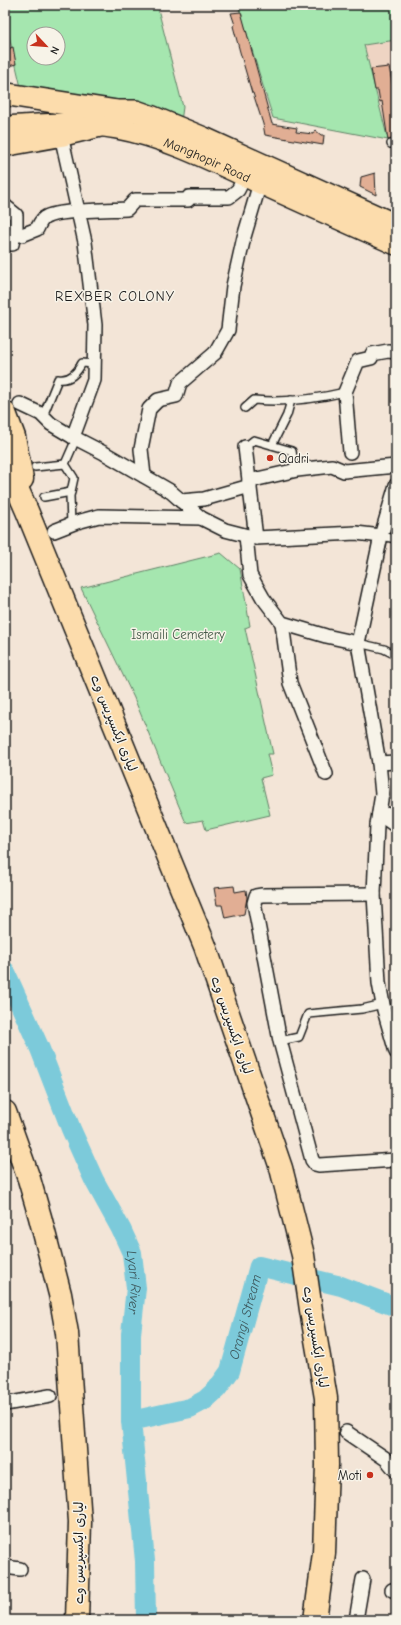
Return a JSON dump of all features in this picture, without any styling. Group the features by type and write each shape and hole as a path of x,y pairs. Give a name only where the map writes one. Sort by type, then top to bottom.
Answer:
{"highway":[{"path":"5,94 114,111"},
{"path":"5,98 43,100"},
{"path":"5,145 61,135 98,126"},
{"path":"13,408 14,437 27,511"},
{"name":"لیاری ایکسپریس وے","path":"5,461 27,511 205,946 281,1168 304,1255 311,1310 326,1398 327,1465 324,1553 315,1620"},
{"name":"لیاری ایکسپریس وے","path":"5,1112 24,1164 40,1217 60,1294 67,1334 80,1522 77,1620"}],"main road":[{"name":"Manghopir Road","path":"5,113 136,111 160,120 396,225"},
{"name":"Manghopir Road","path":"5,128 59,124 98,126 147,134 396,244"}],"street":[{"path":"61,135 85,242 95,325 94,380 74,438"},
{"path":"16,235 22,236 37,230 42,220 47,216 127,209 135,200 188,200 189,197 229,197 253,180"},
{"path":"144,476 141,449 150,409 158,400 176,396 180,383 215,353 228,330 233,286 244,237 253,180"},
{"path":"5,206 16,215 16,235 14,235 12,244 5,244"},
{"path":"350,452 345,392 358,361 371,358 372,354 388,351 396,352"},
{"path":"13,408 43,416 52,424 74,438 104,453 170,491 201,518 225,530 251,537 356,533 381,536"},
{"path":"246,447 250,483 250,575 263,598 282,623 290,683 326,774"},
{"path":"181,500 193,501 204,499 250,483 295,470 332,466 344,471 396,466"},
{"path":"396,485 381,536 358,643 379,763 382,794 377,825 374,894 379,983 396,1052"},
{"path":"54,531 71,524 99,516 201,518"},
{"path":"282,623 326,636 358,643"},
{"path":"379,763 396,762"},
{"path":"379,813 396,826"},
{"path":"374,894 262,895 256,896 254,903 280,1041 312,1160 315,1164 319,1165 396,1160"},
{"path":"5,1404 50,1396"},
{"path":"346,1432 386,1459 396,1471"},
{"path":"5,1567 20,1569"},
{"path":"356,1620 363,1578"}],"lane":[{"path":"43,416 58,378 64,380 77,373 82,363 95,364"},
{"path":"245,408 254,400 270,402 320,398 345,392"},
{"path":"272,445 287,415 291,400"},
{"path":"65,464 74,438"},
{"path":"246,447 254,440 292,451 295,470"},
{"path":"35,467 65,464"},
{"path":"65,464 74,478 71,492 71,524"},
{"path":"44,497 71,492"},
{"path":"381,536 396,539"},
{"path":"358,643 384,649 396,655"},
{"path":"379,813 396,811"},
{"path":"280,1041 299,1037 308,1014 362,1009 383,1004"}],"shaded area":[{"path":"396,40 396,138 388,140 364,45"}],"green space":[{"path":"5,5 157,5 183,107 180,129 24,100 5,19"},
{"path":"238,5 396,5 396,40 364,45 388,140 273,118"},
{"name":"Ismaili Cemetery","path":"221,553 240,569 250,626 245,628 273,754 267,754 272,775 261,778 270,815 206,830 203,820 186,823 134,698 81,588"}],"building":[{"path":"241,12 272,124 297,128 296,132 313,134 315,130 321,135 324,135 323,145 265,135 233,26 235,25 231,13"},
{"path":"13,47 16,64 5,67 5,50"},
{"path":"389,67 396,103 396,138 388,140 382,101 380,102 378,90 375,90 371,69"},
{"path":"375,173 376,195 360,187 361,177"},
{"path":"234,886 235,892 246,890 247,898 244,914 225,918 222,905 217,905 214,888"}],"waterway":[{"name":"Lyari River","path":"5,971 40,1049 71,1129 94,1180 121,1229 132,1253 136,1288 131,1334 131,1421 145,1561 146,1620"},
{"name":"Orangi Stream","path":"131,1421 190,1408 205,1400 217,1389 230,1371 259,1266 341,1286 396,1307"}],"place":[{"name":"Qadri","path":"270,458"},
{"name":"Moti","path":"370,1475"}],"district":[{"name":"REXBER COLONY","path":"115,296"}]}
